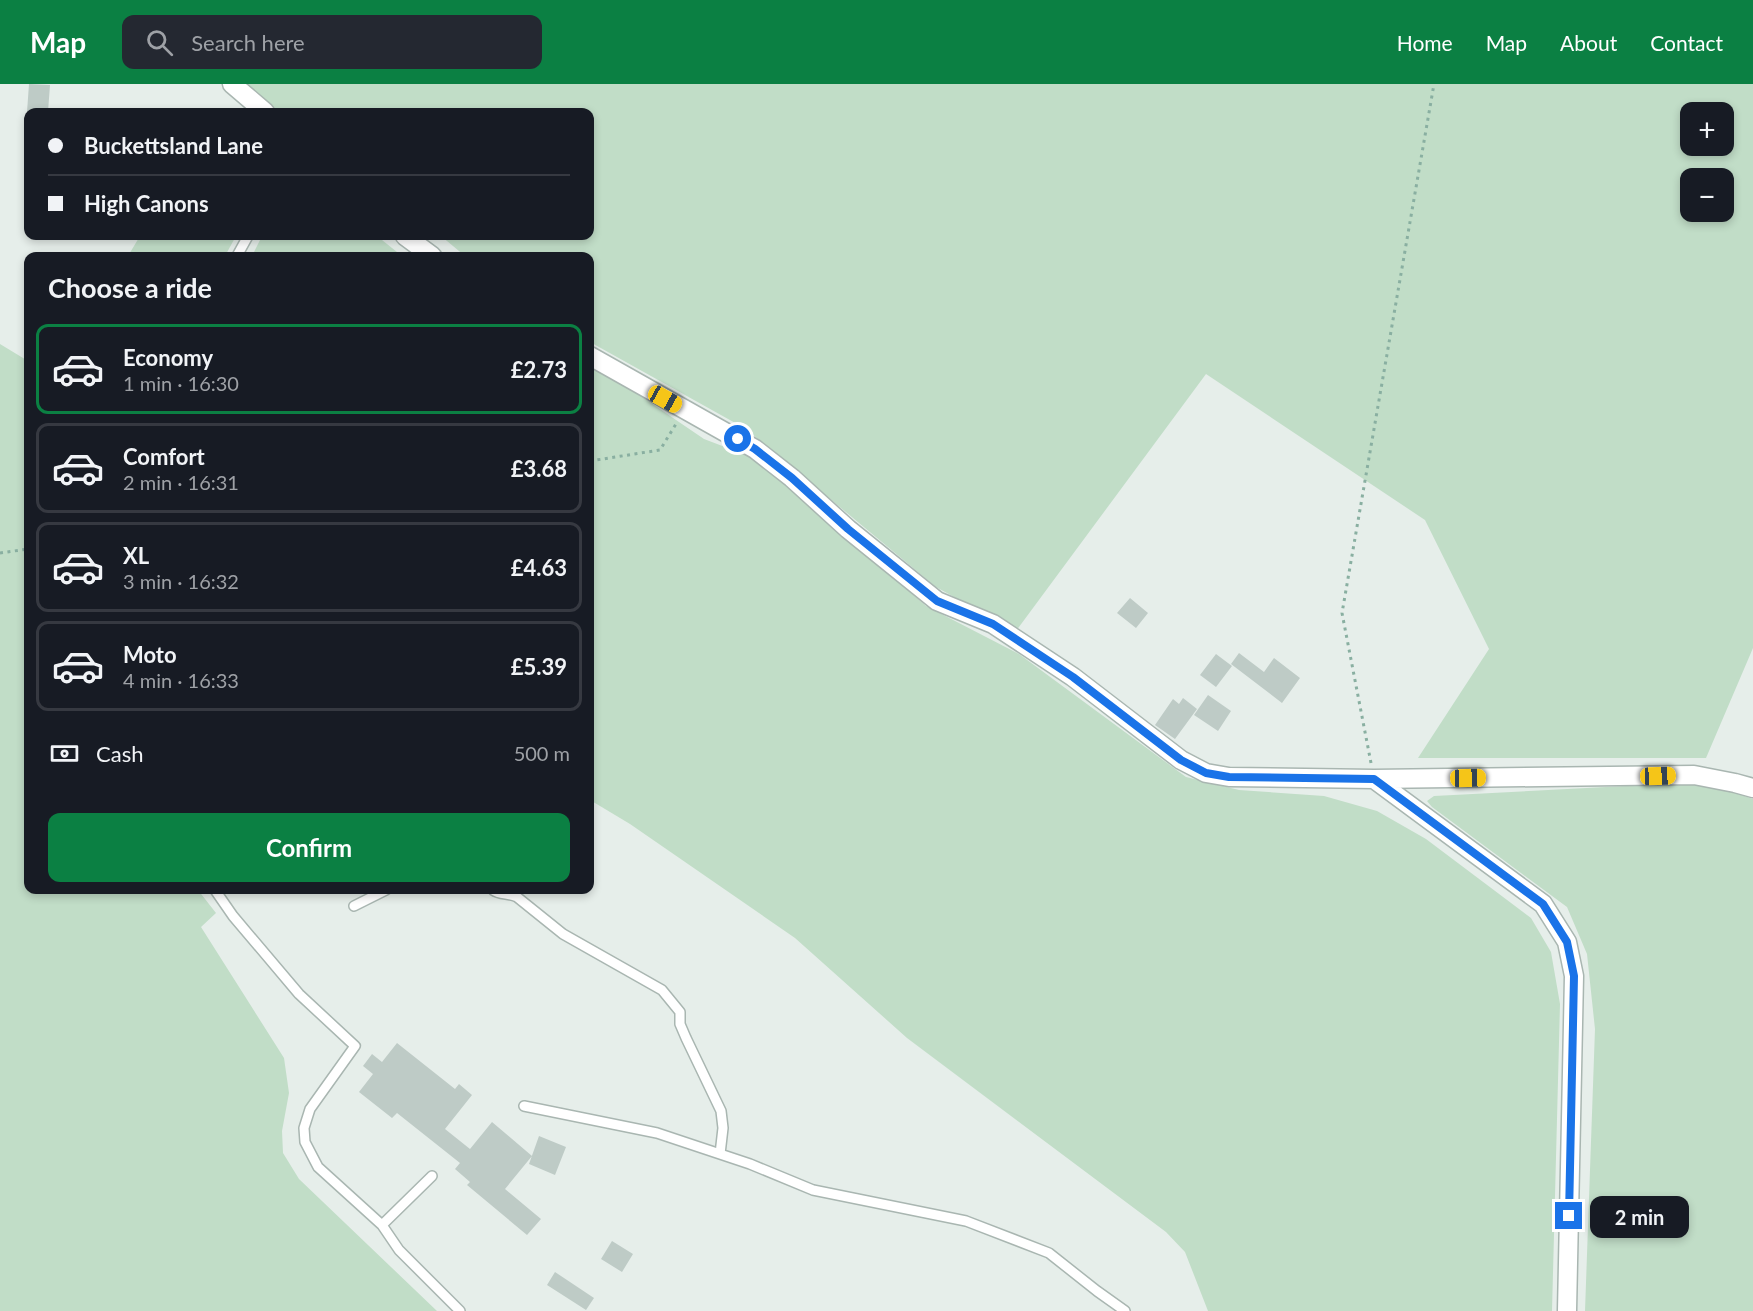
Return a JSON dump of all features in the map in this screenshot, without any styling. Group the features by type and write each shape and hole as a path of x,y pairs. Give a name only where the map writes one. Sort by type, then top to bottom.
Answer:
{"street":[{"path":"232,84 261,108"},
{"path":"410,240 427,252"},
{"path":"594,358 755,449 937,601 993,624 1073,677 1181,760 1206,773 1229,777 1374,779 1694,775 1753,788"},
{"path":"1374,779 1543,904 1567,942 1574,976 1567,1311"}],"lane":[{"path":"218,894 233,916 299,994 355,1046 310,1109 304,1128 305,1142 318,1167 382,1225 399,1250 460,1311"},
{"path":"354,906 378,894"},
{"path":"511,894 563,934 662,990 675,1004 680,1012 680,1024 686,1038 721,1111 723,1128 720,1154"},
{"path":"524,1106 657,1133 750,1164 813,1190 966,1221 1049,1253 1125,1311"},
{"path":"382,1225 432,1176"}],"path":[{"path":"1374,779 1342,613 1434,84"},
{"path":"594,460 660,450 685,409"},
{"path":"0,553 24,550"}],"green space":[{"path":"241,84 1753,84 1753,648 1706,758 1418,758 1489,649 1425,520 1206,374 1016,631 936,587 746,429 594,344 594,252 460,252 446,240 594,240 594,108 268,108"},
{"path":"138,240 234,240 227,252 130,252"},
{"path":"260,240 382,240 397,252 254,252"},
{"path":"0,344 24,359 24,894 201,894 216,913 201,927 284,1058 289,1093 282,1131 283,1153 299,1179 437,1311 0,1311"},
{"path":"594,369 626,386 704,439 759,460 926,606 1019,654 1186,777 1239,790 1324,796 1377,811 1426,839 1531,918 1551,952 1560,1004 1552,1311 1208,1311 1185,1252 1166,1232 907,1038 795,938 630,824 594,802"},
{"path":"1683,783 1730,791 1753,799 1753,1311 1585,1311 1595,1029 1587,954 1567,907 1427,801 1434,796"}],"building":[{"path":"29,84 50,85 48,108 27,108"},
{"path":"1130,598 1148,613 1136,628 1117,613"},
{"path":"1239,653 1264,672 1274,658 1300,678 1282,703 1231,664"},
{"path":"1216,654 1232,666 1216,687 1200,675"},
{"path":"1208,695 1231,711 1218,731 1194,715"},
{"path":"1183,698 1197,709 1175,739 1155,725 1173,699 1179,704"},
{"path":"397,1043 455,1089 459,1084 472,1095 445,1129 470,1149 492,1122 532,1156 505,1189 541,1219 527,1235 467,1185 470,1182 455,1169 460,1163 397,1113 392,1118 359,1092 373,1074 363,1066 372,1054 382,1062"},
{"path":"539,1136 566,1147 555,1175 529,1164"},
{"path":"612,1241 633,1254 622,1272 601,1259"},
{"path":"555,1272 594,1298 586,1310 547,1285"}],"route":[{"path":"738,439 755,449 792,478 848,529 937,601 993,624 1073,677 1181,760 1206,773 1229,777 1374,779 1543,904 1567,942 1574,976 1569,1216"}]}
